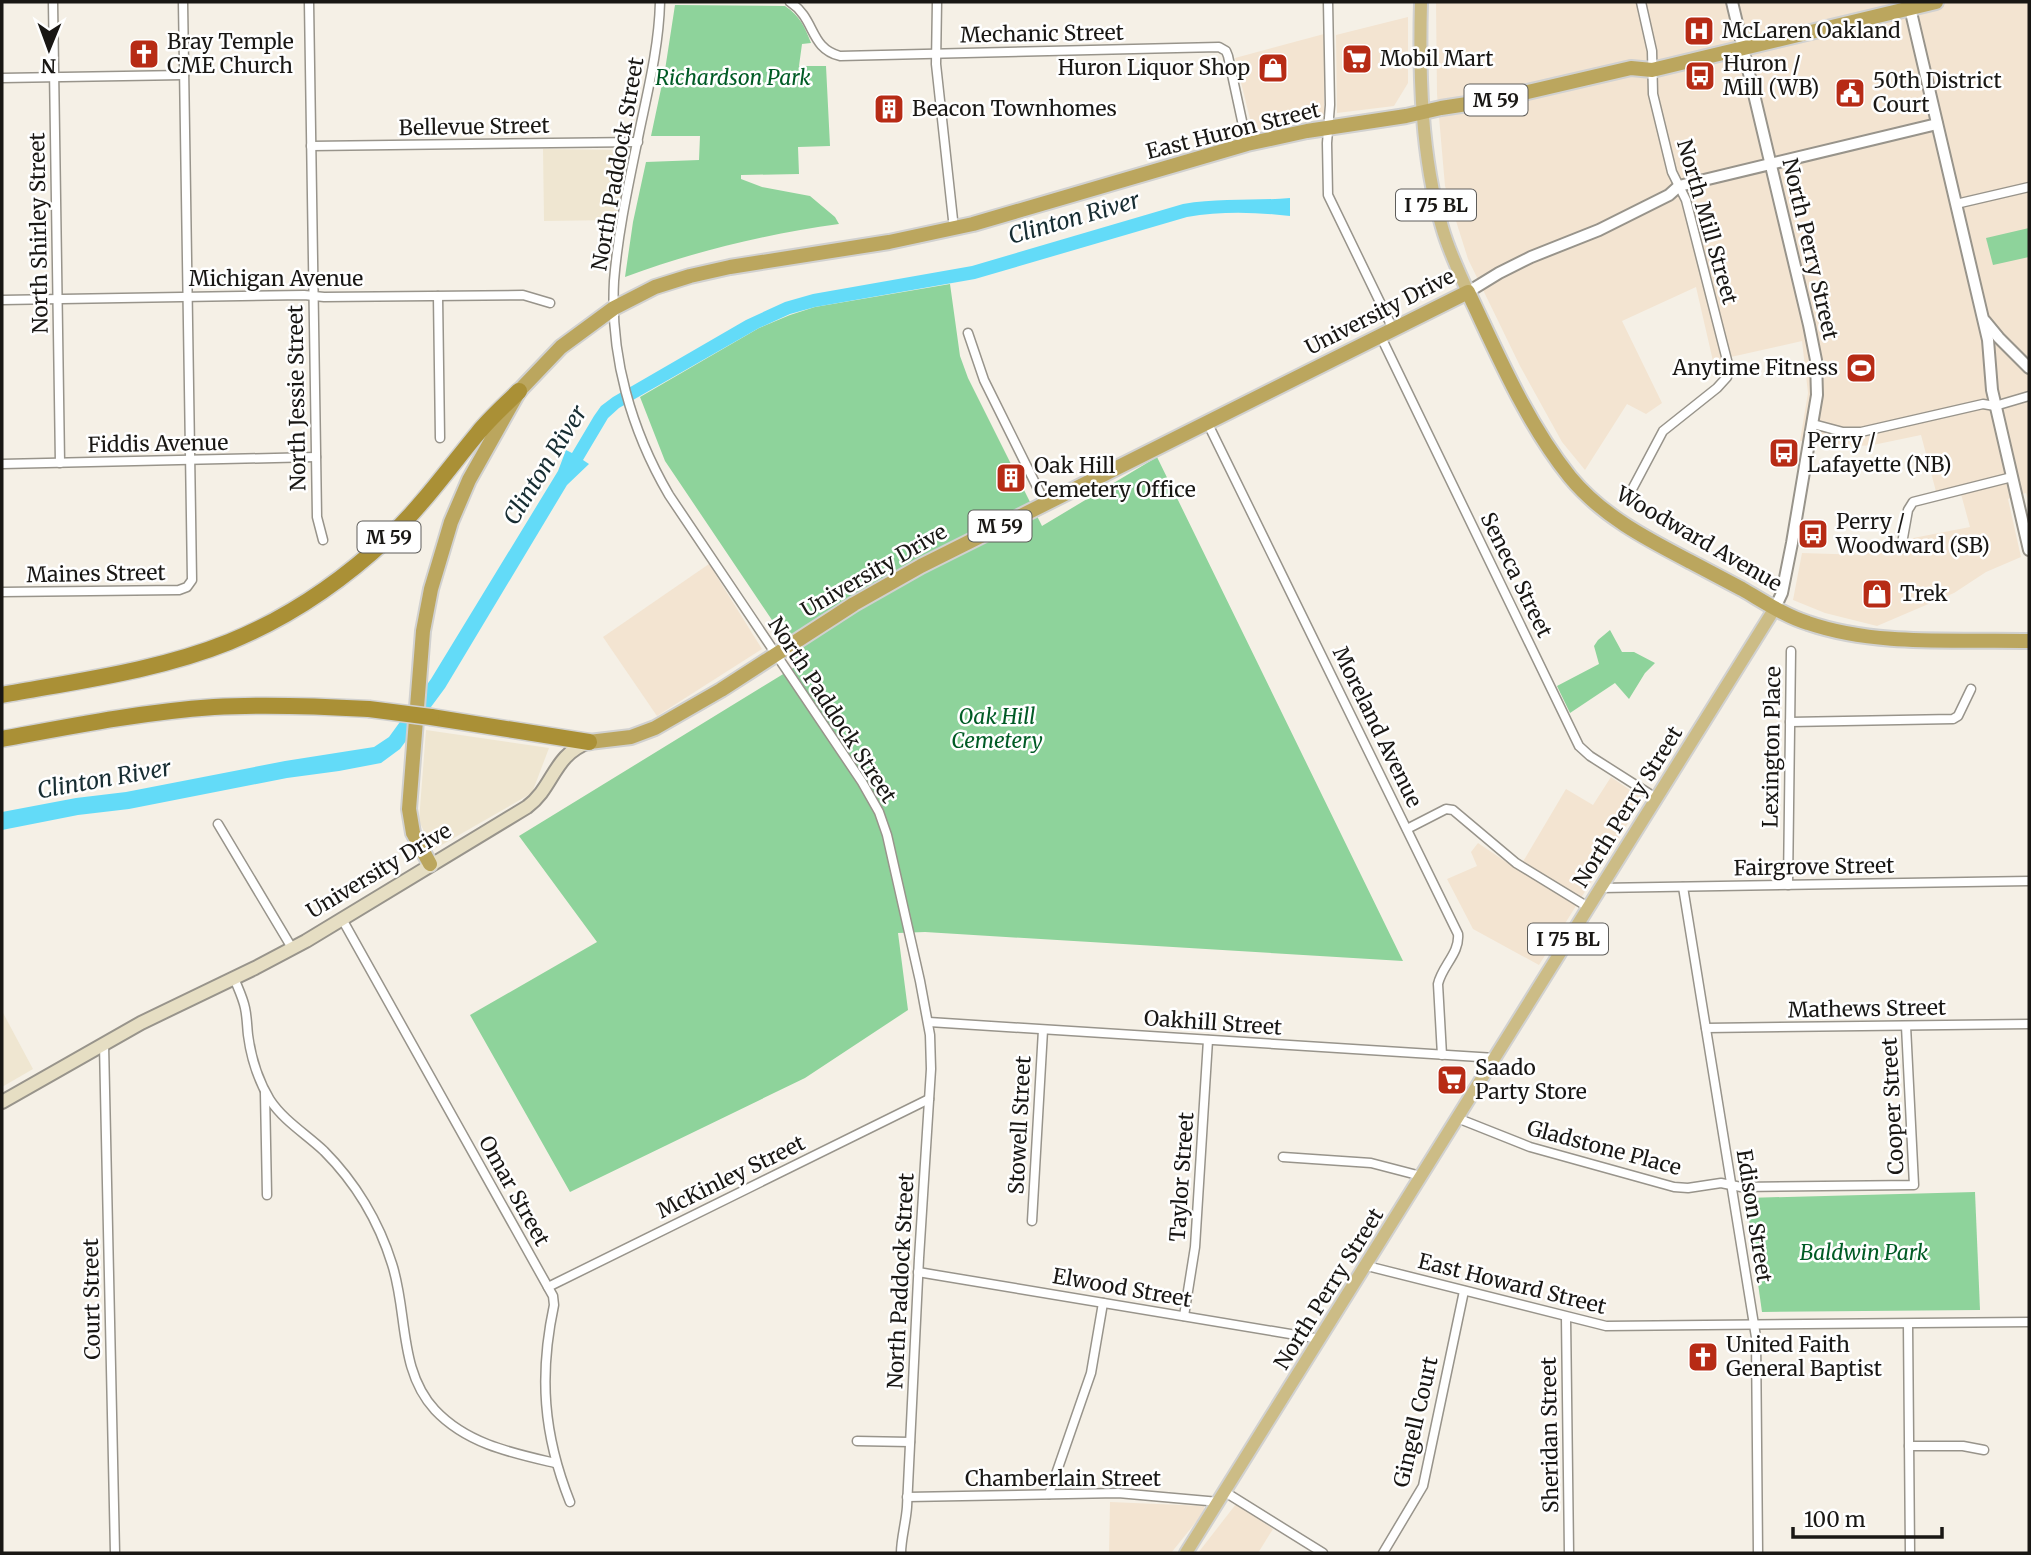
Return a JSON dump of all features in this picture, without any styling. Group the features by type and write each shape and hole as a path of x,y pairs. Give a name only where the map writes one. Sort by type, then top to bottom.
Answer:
{"highway":[{"name":"M 59","path":"1909,5 1936,2"},
{"name":"East Huron Street","path":"614,308 655,287 690,276 954,229 1247,144 1493,100 1631,68 1652,70 1909,5"},
{"name":"University Drive","path":"589,742 631,737 655,728 721,690 775,653 899,578 1468,292"},
{"name":"Woodward Avenue","path":"1468,292 1543,440 1572,479 1606,513 1660,546 1808,624 1885,638 2029,641"},
{"name":"M 59","path":"2,695 164,663 227,643 303,604 348,573 387,538 422,502 480,430 561,347 614,308"},
{"path":"430,864 418,842 410,818 418,679 426,611 451,522 474,471 519,391"},
{"name":"M 59","path":"2,739 123,717 202,708 275,705 369,709 431,716 589,742"}],"main road":[{"name":"Woodward Avenue","path":"1421,2 1423,113 1431,183 1448,246 1468,292"},
{"name":"North Perry Street","path":"1186,1553 1775,608"},
{"name":"University Drive","path":"2,1102 152,1018 292,948 527,807 540,794 565,756 589,742"}],"street":[{"name":"North Shirley Street","path":"53,2 60,463"},
{"path":"183,2 191,461"},
{"name":"North Jessie Street","path":"309,2 317,517 323,540"},
{"name":"North Paddock Street","path":"660,2 653,66 619,239 614,308 622,382 645,448 669,495 880,812 929,1022 929,1099 905,1531 900,1552"},
{"name":"Mechanic Street","path":"790,2 804,14 819,44 830,53 846,56 1219,47 1228,56 1247,144"},
{"path":"937,2 936,54 954,229"},
{"name":"Seneca Street","path":"1328,2 1329,198 1387,332 1579,746 1590,756 1656,798"},
{"name":"North Mill Street","path":"1628,497 1663,431 1717,388 1729,372 1686,200 1672,172 1653,94 1652,51 1641,2"},
{"name":"North Perry Street","path":"1732,2 1814,348 1818,386 1814,424 1787,570 1782,593 1775,608"},
{"path":"1909,5 1988,340 1990,382 2029,550"},
{"path":"2,78 184,75"},
{"name":"University Drive","path":"1468,292 1531,257 1600,230 1669,195 1679,186 1937,124"},
{"name":"Bellevue Street","path":"312,146 638,142"},
{"path":"1956,204 2029,187"},
{"name":"Michigan Avenue","path":"2,300 523,295 550,303"},
{"path":"438,296 440,438"},
{"path":"1982,316 2029,368"},
{"path":"968,333 984,380 1045,503"},
{"path":"1814,424 1843,432 1861,432 1983,404 1995,406 2029,396"},
{"name":"Moreland Avenue","path":"1207,422 1459,936 1458,945 1441,973 1438,984 1442,1055"},
{"name":"Fiddis Avenue","path":"2,464 316,457"},
{"name":"Maines Street","path":"2,592 179,590 189,585 192,577 191,461"},
{"path":"1901,549 1908,510 1913,502 2012,477"},
{"name":"Lexington Place","path":"1788,885 1791,651"},
{"path":"1790,722 1953,719 1959,714 1971,689"},
{"path":"1407,829 1446,809 1453,810 1514,862 1588,907"},
{"path":"218,824 292,948"},
{"name":"Fairgrove Street","path":"1600,888 2029,881"},
{"name":"Edison Street","path":"1684,887 1756,1337 1758,1553"},
{"name":"Omar Street","path":"342,919 554,1302 546,1351 544,1389 555,1463 570,1502"},
{"path":"234,978 245,1006 253,1063 265,1090 279,1111 336,1165 372,1216 396,1279 411,1368 429,1403 449,1422 480,1441 508,1452 555,1463"},
{"name":"Oakhill Street","path":"929,1022 1495,1058"},
{"name":"Mathews Street","path":"1706,1028 2029,1024"},
{"name":"Cooper Street","path":"1906,1026 1914,1185"},
{"name":"Stowell Street","path":"1032,1221 1043,1030"},
{"name":"Taylor Street","path":"1184,1316 1195,1247 1208,1040"},
{"name":"Court Street","path":"104,1044 115,1553"},
{"path":"265,1090 267,1195"},
{"name":"McKinley Street","path":"548,1287 929,1099"},
{"name":"Gladstone Place","path":"1457,1118 1530,1147 1669,1186 1688,1188 1721,1183 1741,1187 1914,1185"},
{"path":"1283,1157 1371,1163 1421,1176"},
{"name":"East Howard Street","path":"1367,1266 1611,1326 2029,1322"},
{"name":"Elwood Street","path":"918,1272 1320,1339"},
{"name":"Gingell Court","path":"1383,1553 1423,1486 1464,1291"},
{"path":"1049,1494 1091,1373 1103,1303"},
{"name":"Sheridan Street","path":"1566,1317 1569,1553"},
{"path":"1908,1324 1910,1553"},
{"path":"857,1441 910,1442"},
{"path":"1909,1446 1963,1446 1984,1450"},
{"name":"Chamberlain Street","path":"907,1497 1122,1493 1222,1497 1323,1553"}],"shaded area":[{"path":"1436,2 2029,2 2029,505 2026,493 2008,499 2021,557 1986,572 1954,593 1877,626 1825,613 1793,600 1802,553 1865,555 1867,547 1970,527 1961,494 1938,499 1921,435 1873,445 1845,447 1800,441 1808,393 1802,341 1713,361 1696,287 1622,321 1662,403 1646,414 1627,404 1585,470 1562,442 1520,366 1468,259 1445,186 1437,94"},
{"path":"1408,17 1408,83 1394,106 1337,113 1336,35"},
{"path":"1324,34 1324,114 1260,130 1252,127 1235,58"},
{"path":"543,149 621,150 628,153 616,220 544,221"},
{"path":"709,564 762,649 657,716 603,637"},
{"path":"426,730 549,748 532,793 433,850 419,821"},
{"path":"1611,777 1643,799 1539,965 1473,929 1447,879 1477,866 1471,852 1478,843 1518,870 1566,789 1593,805"},
{"path":"2,1011 33,1069 2,1087"},
{"path":"1110,1502 1204,1506 1204,1512 1171,1553 1109,1553"},
{"path":"1236,1504 1273,1529 1258,1553 1198,1553"}],"green space":[{"name":"Richardson Park","path":"675,5 785,6 798,18 811,43 802,44 799,66 826,66 830,146 798,147 799,174 741,175 741,179 762,187 810,196 835,217 839,224 731,244 625,277 646,162 699,160 700,136 651,136"},
{"path":"2029,228 2029,257 1993,265 1986,238"},
{"name":"Oak Hill Cemetery","path":"950,284 960,356 968,378 1042,526 1157,457 1403,961 925,932 898,933 908,1010 805,1078 570,1192 470,1015 597,942 519,836 798,665 774,623 665,461 640,397 759,328 790,315 815,307"},
{"path":"1610,630 1622,652 1634,652 1655,663 1645,673 1629,699 1615,683 1570,713 1557,686 1599,664 1594,646"},
{"name":"Baldwin Park","path":"1975,1192 1980,1310 1762,1312 1746,1198"}],"water":[{"path":"1290,198 1290,216 1238,213 1187,217 975,279 815,307 790,314 759,328 619,408 608,418 583,460 589,464 567,485 445,688 400,749 381,763 2,830 2,812 374,747 389,737 431,679 558,471 566,450 572,453 601,406 746,320 785,302 813,294 972,266 1183,204"}],"place":[{"name":"McLaren Oakland","path":"1699,31"},
{"name":"Bray Temple CME Church","path":"144,54"},
{"name":"Mobil Mart","path":"1357,59"},
{"name":"Huron Liquor Shop","path":"1273,68"},
{"name":"Huron / Mill (WB)","path":"1700,76"},
{"name":"50th District Court","path":"1850,93"},
{"name":"Beacon Townhomes","path":"889,109"},
{"name":"Anytime Fitness","path":"1861,368"},
{"name":"Perry / Lafayette (NB)","path":"1784,453"},
{"name":"Oak Hill Cemetery Office","path":"1011,478"},
{"name":"Perry / Woodward (SB)","path":"1813,534"},
{"name":"Trek","path":"1877,594"},
{"name":"Saado Party Store","path":"1452,1080"},
{"name":"United Faith General Baptist","path":"1703,1357"}],"water label":[{"name":"Clinton River","path":"1074,218"},
{"name":"Clinton River","path":"545,465"},
{"name":"Clinton River","path":"104,779"}]}
